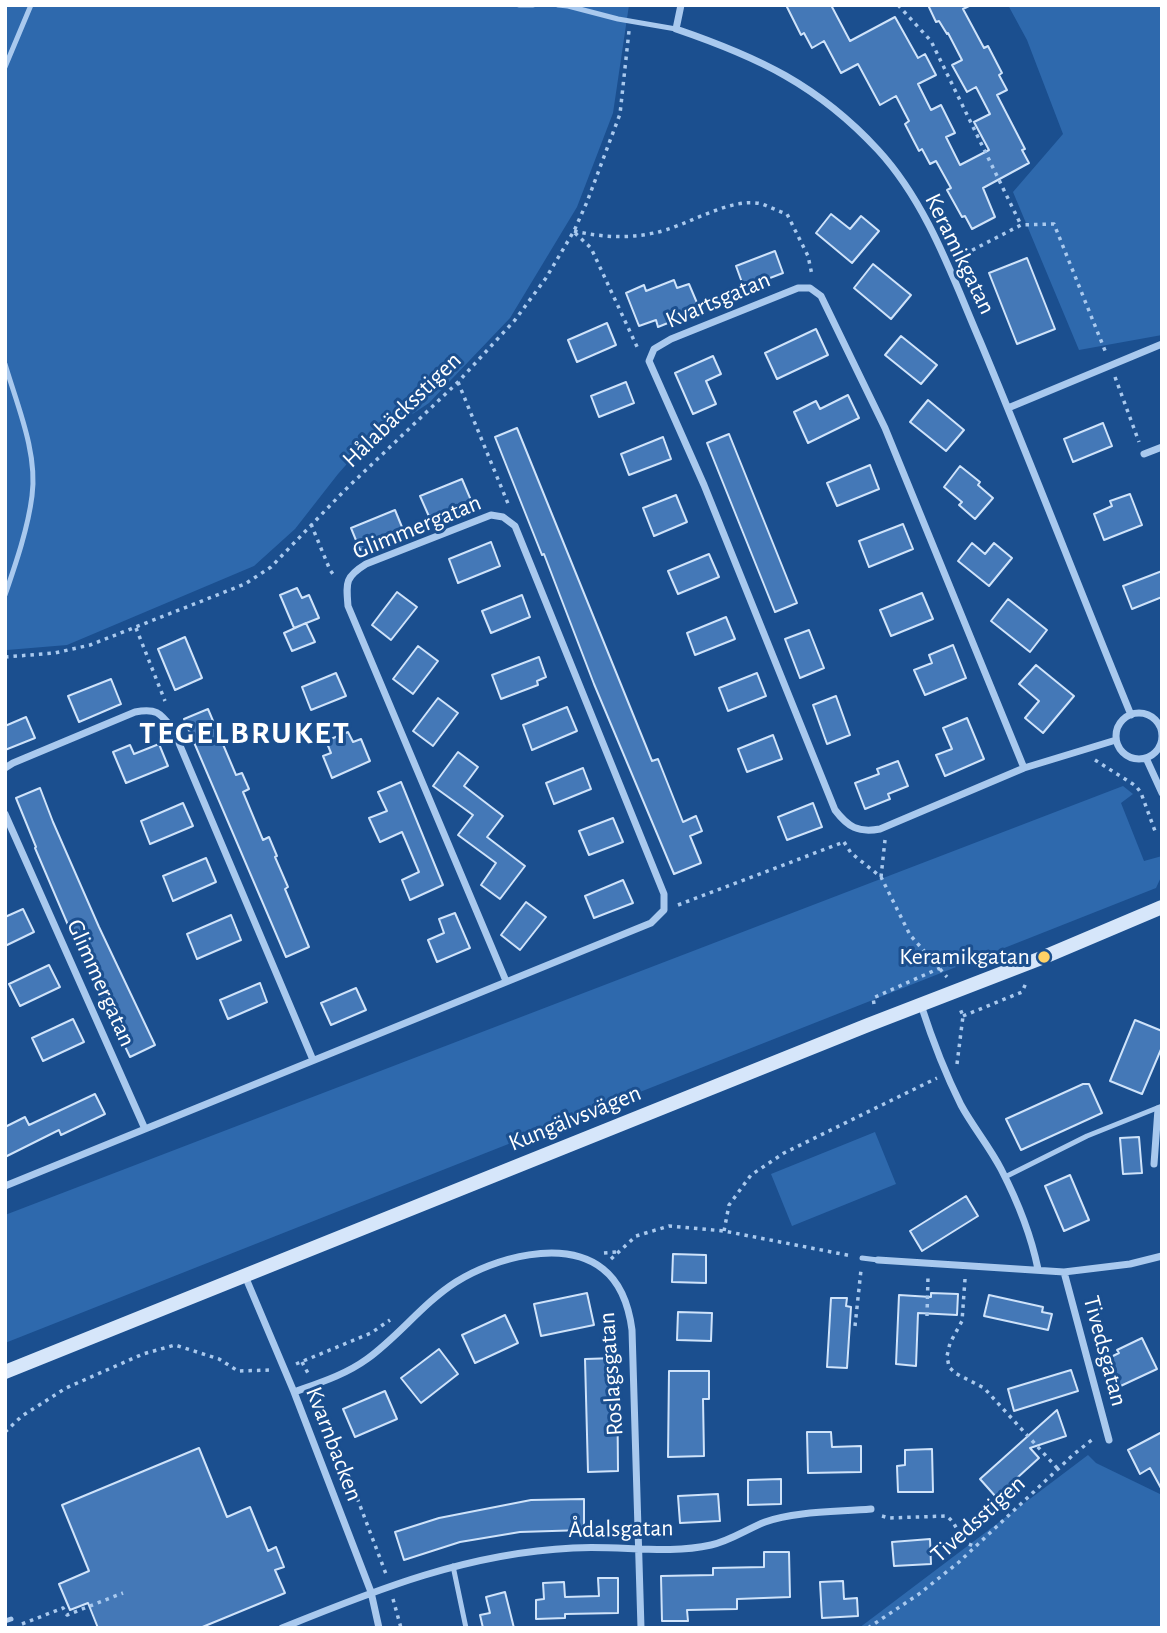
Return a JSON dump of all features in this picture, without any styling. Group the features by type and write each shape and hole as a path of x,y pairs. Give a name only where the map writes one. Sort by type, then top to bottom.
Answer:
{"main road":[{"name":"Kungälvsvägen","path":"5,1372 1044,957 1162,907"}],"street":[{"path":"676,29 681,5"},
{"name":"Keramikgatan","path":"676,29 746,54 793,78 855,126 880,152 905,187 926,219 947,263 1131,715"},
{"name":"Kvartsgatan","path":"815,291 798,288 671,339 654,349 649,361 704,485 835,810 845,824 865,832"},
{"path":"815,291 821,296 886,428 1024,768"},
{"path":"1008,408 1162,344"},
{"path":"1144,454 1162,447"},
{"name":"Glimmergatan","path":"506,981 348,606 346,583 352,572 366,564 491,514 503,517 515,526 664,894 664,910"},
{"path":"5,768 135,712 148,710 159,713 173,729 313,1060"},
{"path":"1131,715 1145,715 1160,724 1161,742 1158,749 1146,758 1133,758 1121,751 1116,740 1120,723 1131,715"},
{"path":"865,832 887,826 1024,768 1116,740"},
{"path":"1146,758 1162,793"},
{"name":"Glimmergatan","path":"5,814 145,1129"},
{"path":"5,1186 651,923 664,910"},
{"path":"921,1004 961,1105 1005,1177 1033,1244 1038,1269"},
{"path":"1154,1164 1160,1107"},
{"name":"Roslagsgatan","path":"294,1392 335,1377 366,1360 456,1282 493,1264 525,1255 557,1252 584,1259 603,1269 621,1290 629,1307 632,1330 640,1628"},
{"path":"878,1260 1064,1272 1130,1264 1162,1256"},
{"name":"Tivedsgatan","path":"1064,1272 1109,1440"},
{"name":"Kvarnbacken","path":"245,1276 294,1392 371,1592 379,1628"},
{"name":"Ådalsgatan","path":"282,1628 389,1585 453,1566 519,1553 574,1547 639,1549 712,1545 767,1522 871,1509"}],"lane":[{"path":"5,67 32,5"},
{"path":"519,5 533,5"},
{"name":"Keramikgatan","path":"558,5 676,29"},
{"path":"5,364 32,466 33,495 5,594"},
{"path":"1005,1177 1087,1136 1160,1107"},
{"path":"862,1258 878,1260"},
{"path":"453,1566 466,1628"}],"path":[{"path":"898,5 930,41 1021,225"},
{"name":"Hålabäcksstigen","path":"5,657 90,645 245,584 271,567 458,382 515,320 546,278 574,231 620,114 629,46 629,21"},
{"path":"574,231 605,237 656,233 702,217 716,208 759,203 787,214 808,256 815,291"},
{"path":"947,263 1021,225 1054,224 1144,454"},
{"path":"574,231 591,248 639,351 651,356"},
{"path":"458,382 510,506 503,517"},
{"path":"312,524 330,570 337,579 346,583"},
{"path":"136,628 165,702 159,713"},
{"path":"1083,749 1087,760 1096,760 1136,786 1155,831"},
{"path":"881,877 887,826"},
{"path":"664,910 865,832"},
{"path":"724,1231 729,1205 751,1175 784,1153 957,1066 962,1016 949,979 910,935 881,877 851,853 844,842"},
{"path":"874,1004 873,998 940,968"},
{"path":"962,1016 1022,992 1026,983"},
{"path":"603,1269 617,1252 636,1236 669,1226 724,1231 862,1258 855,1326"},
{"path":"927,1316 929,1264"},
{"path":"965,1266 962,1321 950,1343 947,1356 949,1367 984,1388 1058,1469"},
{"path":"5,1432 22,1416 66,1388 143,1354 175,1345 219,1359 238,1371 284,1369 302,1362 314,1385 381,1557 401,1628"},
{"name":"Tivedsstigen","path":"868,1628 919,1594 975,1547 1093,1439 1109,1440"},
{"path":"871,1509 889,1518 947,1516 964,1542 975,1547"},
{"path":"8,1620 23,1625 63,1608 67,1615 123,1593"}],"shaded area":[{"path":"5,5 629,5 613,113 577,207 510,318 429,403 360,449 295,529 254,566 67,645 7,650 5,650"},
{"path":"1008,5 1162,5 1162,335 1079,350 1013,192 1063,134 1027,40"},
{"path":"1123,786 1133,794 1121,803 1144,861 1162,856 1162,875 1156,888 5,1343 5,1215"},
{"path":"875,1132 896,1184 792,1226 771,1174"},
{"path":"1088,1455 1096,1463 1162,1495 1162,1628 859,1628"}],"building":[{"path":"786,5 831,5 850,41 895,17 918,58 925,54 936,75 918,84 931,110 941,105 955,133 946,137 960,165 989,150 974,122 990,114 976,87 967,92 952,65 962,60 948,33 939,21 936,22 928,5 971,5 963,9 984,48 988,46 1002,73 999,75 1007,90 997,95 1025,149 1022,150 1029,163 983,188 995,217 972,229 947,190 951,188 936,161 930,164 922,149 919,151 905,124 909,121 896,96 880,105 858,64 841,73 824,41 812,48 804,33 801,35"},
{"path":"831,214 850,229 861,216 879,231 852,263 816,233"},
{"path":"775,251 783,273 744,288 736,266"},
{"path":"1027,258 1055,329 1017,344 989,273"},
{"path":"873,264 911,295 891,319 854,288"},
{"path":"674,280 677,288 689,284 700,310 658,327 656,320 639,326 626,293 644,285 646,291"},
{"path":"607,323 616,345 577,362 568,340"},
{"path":"816,329 828,355 777,379 765,353"},
{"path":"901,336 937,365 921,384 885,355"},
{"path":"713,356 721,374 706,381 716,404 693,414 675,373"},
{"path":"626,382 634,403 599,417 591,396"},
{"path":"848,395 859,418 808,443 794,412 816,401 820,409"},
{"path":"928,400 964,430 946,451 910,422"},
{"path":"1103,423 1112,446 1073,462 1064,439"},
{"path":"517,428 652,761 658,759 683,822 696,816 702,831 690,836 701,863 674,874 495,437"},
{"path":"729,434 797,603 775,612 707,443"},
{"path":"663,437 671,459 629,475 621,454"},
{"path":"870,465 879,489 837,506 827,483"},
{"path":"960,466 980,482 978,485 993,498 975,519 959,505 962,502 944,487"},
{"path":"462,479 473,505 431,521 420,496"},
{"path":"1130,494 1142,525 1104,540 1094,514 1112,506 1110,501"},
{"path":"676,495 687,522 654,536 643,508"},
{"path":"395,510 404,532 360,550 351,528"},
{"path":"903,524 913,549 869,567 859,541"},
{"path":"491,542 500,566 458,583 449,559"},
{"path":"972,543 985,554 994,543 1012,558 989,586 958,561"},
{"path":"709,554 719,577 678,594 668,571"},
{"path":"1162,571 1162,597 1132,609 1123,586"},
{"path":"297,588 302,598 309,595 319,618 294,628 280,595"},
{"path":"397,592 417,607 391,640 372,625"},
{"path":"922,593 933,619 891,636 880,610"},
{"path":"522,595 530,617 491,633 482,611"},
{"path":"1008,599 1047,630 1030,652 991,621"},
{"path":"726,617 735,639 695,655 687,633"},
{"path":"306,623 315,642 292,651 284,633"},
{"path":"809,630 824,668 800,678 785,639"},
{"path":"185,637 202,678 175,690 158,649"},
{"path":"953,645 966,678 925,695 914,670 932,663 929,655"},
{"path":"418,646 438,661 413,694 393,679"},
{"path":"539,657 546,677 537,681 538,685 501,699 492,675"},
{"path":"1036,665 1074,696 1043,733 1025,718 1039,701 1019,684"},
{"path":"336,673 346,696 311,710 302,687"},
{"path":"757,673 766,696 728,711 719,688"},
{"path":"111,679 121,704 79,722 68,696"},
{"path":"836,696 850,735 827,744 813,705"},
{"path":"438,698 458,713 433,746 413,731"},
{"path":"567,707 577,731 532,750 523,725"},
{"path":"208,709 236,775 242,773 249,789 243,792 263,840 269,837 288,887 285,889 309,947 286,957 184,719"},
{"path":"26,717 35,738 5,750 5,726"},
{"path":"967,718 984,759 945,776 936,755 952,749 943,728"},
{"path":"348,732 353,742 361,739 370,761 332,778 323,756 331,753 326,741"},
{"path":"773,735 782,759 747,772 738,749"},
{"path":"159,744 168,766 126,783 113,752 130,745 134,754"},
{"path":"458,752 478,767 464,786 503,816 487,837 525,866 500,899 481,885 496,863 458,835 473,815 433,786"},
{"path":"898,761 908,786 888,794 890,799 865,809 855,783 879,774 877,769"},
{"path":"583,768 591,789 554,804 546,783"},
{"path":"401,782 443,885 410,900 402,880 419,872 402,832 380,842 369,818 387,811 378,792"},
{"path":"40,788 99,927 155,1045 130,1057 74,939 16,798"},
{"path":"183,803 193,826 150,844 141,821"},
{"path":"813,803 822,827 787,840 778,817"},
{"path":"613,818 623,842 589,855 579,831"},
{"path":"206,858 216,882 173,901 163,876"},
{"path":"623,880 633,903 594,918 585,896"},
{"path":"526,902 546,917 520,950 501,935"},
{"path":"23,909 34,932 5,946 5,917"},
{"path":"455,913 470,948 437,962 428,940 444,933 439,919"},
{"path":"231,915 241,940 197,959 187,934"},
{"path":"49,965 60,987 20,1006 9,984"},
{"path":"260,983 267,1002 228,1019 220,1000"},
{"path":"356,988 366,1010 331,1025 321,1003"},
{"path":"73,1019 84,1042 43,1061 32,1038"},
{"path":"1135,1020 1162,1031 1162,1047 1142,1094 1110,1081"},
{"path":"1083,1084 1089,1084 1102,1113 1021,1150 1006,1119"},
{"path":"95,1094 105,1114 61,1135 59,1130 5,1157 5,1127 25,1117 29,1125"},
{"path":"1139,1137 1142,1173 1123,1174 1120,1138"},
{"path":"1070,1175 1089,1220 1064,1231 1045,1186"},
{"path":"966,1196 978,1216 922,1251 910,1231"},
{"path":"673,1254 706,1255 706,1283 672,1282"},
{"path":"587,1293 594,1325 541,1336 534,1304"},
{"path":"931,1293 958,1294 957,1315 918,1313 916,1366 896,1364 899,1295 931,1297"},
{"path":"989,1295 1043,1307 1042,1312 1052,1314 1048,1330 984,1316"},
{"path":"831,1298 847,1298 846,1306 851,1307 847,1368 827,1367"},
{"path":"678,1312 712,1313 711,1341 677,1340"},
{"path":"505,1315 518,1343 475,1363 462,1335"},
{"path":"1142,1338 1157,1369 1112,1390 1101,1362 1119,1353 1117,1350"},
{"path":"439,1349 458,1374 421,1403 401,1378"},
{"path":"617,1358 618,1471 588,1472 585,1359"},
{"path":"1071,1370 1078,1391 1014,1411 1008,1389"},
{"path":"669,1371 709,1371 709,1399 703,1399 704,1456 668,1457"},
{"path":"385,1391 397,1419 355,1437 343,1409"},
{"path":"1057,1410 1066,1436 1030,1448 1039,1458 996,1497 980,1479"},
{"path":"807,1432 831,1432 832,1447 861,1446 861,1472 808,1473"},
{"path":"1162,1432 1162,1490 1150,1468 1140,1474 1128,1450"},
{"path":"199,1448 227,1517 250,1507 268,1551 276,1547 284,1567 275,1570 285,1593 200,1628 98,1628 88,1603 70,1610 59,1584 89,1571 62,1505"},
{"path":"932,1449 933,1492 898,1492 897,1466 905,1465 905,1450"},
{"path":"781,1479 781,1504 748,1505 748,1480"},
{"path":"718,1494 720,1521 680,1523 678,1496"},
{"path":"584,1499 584,1530 520,1532 460,1542 404,1560 395,1532 439,1518 531,1500"},
{"path":"930,1539 931,1564 894,1566 892,1542"},
{"path":"764,1552 789,1552 790,1597 737,1599 737,1609 687,1610 688,1621 662,1621 661,1576 713,1575 713,1568 764,1567"},
{"path":"598,1578 618,1578 618,1613 565,1614 565,1618 536,1619 536,1600 544,1599 543,1583 564,1582 565,1597 599,1596"},
{"path":"843,1581 844,1599 857,1598 858,1616 822,1618 820,1582"},
{"path":"505,1592 514,1628 483,1628 480,1615 490,1613 486,1597"}],"place":[{"name":"Keramikgatan","path":"1044,957"}],"district":[{"name":"TEGELBRUKET","path":"245,733"}]}
